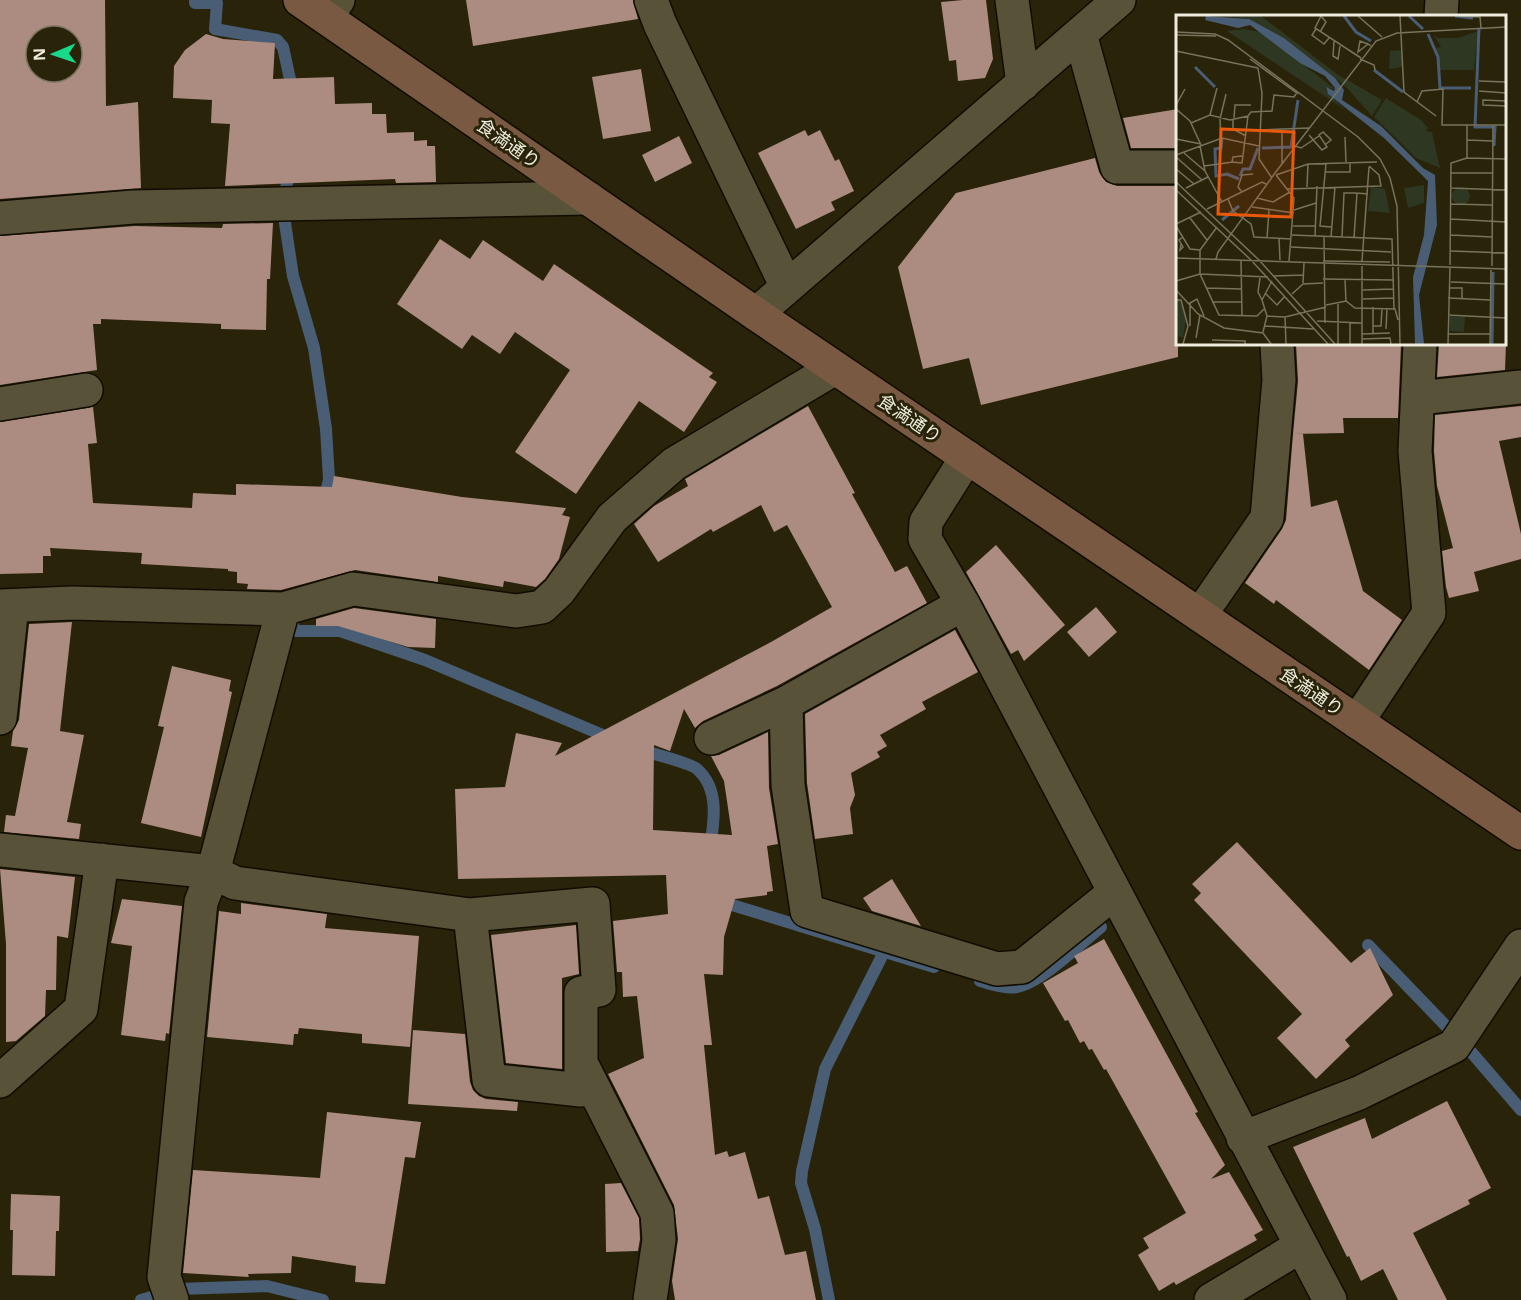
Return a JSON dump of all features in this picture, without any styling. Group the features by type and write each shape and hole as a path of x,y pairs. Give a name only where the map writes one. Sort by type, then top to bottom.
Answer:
{"street":[{"name":"食満通り","path":"300,0 332,9 588,198 1521,833"},
{"path":"651,0 660,24 787,287"},
{"path":"1012,0 1023,84"},
{"path":"756,314 1119,0"},
{"path":"1441,15 1443,0"},
{"path":"1080,34 1117,167 1176,167"},
{"path":"0,218 133,207 588,198"},
{"path":"1200,615 1267,518 1279,380 1277,345"},
{"path":"1357,722 1430,613 1415,451 1420,345"},
{"path":"0,718 6,606 73,603 283,609 353,589 516,611 542,607 559,591 612,518 674,464 835,368"},
{"path":"1419,398 1521,387"},
{"path":"0,404 86,390"},
{"path":"967,457 930,514 926,522 925,539 963,604 1330,1300"},
{"path":"711,738 786,703 963,604"},
{"path":"172,1300 164,1278 201,902 213,872 283,609"},
{"path":"786,703 788,786 807,911 997,969 1022,967 1115,892"},
{"path":"0,850 213,872 234,883 470,915 592,904 599,990 581,993 581,1090 489,1080 470,915"},
{"path":"0,1081 81,1009 102,860"},
{"path":"1243,1137 1359,1093 1454,1046 1521,946"},
{"path":"581,1063 657,1213 659,1240 650,1300"},
{"path":"1211,1300 1301,1246"}],"building":[{"path":"0,0 105,0 106,106 138,102 141,188 0,199"},
{"path":"466,0 633,0 638,19 473,46"},
{"path":"986,0 993,59 985,78 958,81 956,60 949,61 941,2"},
{"path":"206,34 223,39 275,43 273,79 334,77 335,104 372,103 372,114 386,114 387,133 414,132 414,141 427,140 427,146 435,146 436,182 396,183 395,179 225,186 230,124 211,123 212,100 173,98 174,66 185,50"},
{"path":"641,69 651,131 603,139 592,77"},
{"path":"1176,109 1176,148 1131,148 1123,118"},
{"path":"805,130 808,136 820,130 835,161 839,159 854,191 831,202 835,210 796,229 758,153"},
{"path":"679,136 692,163 655,182 642,155"},
{"path":"1095,158 1099,172 1106,182 1117,186 1176,186 1176,345 1178,345 1178,357 981,405 969,358 923,369 898,267 956,193"},
{"path":"273,223 270,279 267,279 266,330 221,329 221,324 101,319 101,324 93,324 97,370 0,385 0,236 134,226 222,228 223,224"},
{"path":"440,239 470,259 483,240 543,281 554,264 713,373 709,377 717,382 684,432 639,401 576,494 515,452 570,370 515,332 500,354 472,335 462,349 397,304"},
{"path":"1296,345 1401,345 1398,418 1343,418 1344,433 1293,434 1298,381"},
{"path":"1439,345 1506,345 1505,370 1437,377"},
{"path":"808,406 855,493 852,494 895,572 907,566 927,603 777,686 703,721 695,728 684,709 670,751 654,745 653,830 732,835 724,781 711,756 719,755 768,732 769,788 778,844 767,846 773,891 767,892 767,895 735,899 724,937 723,975 704,974 712,1045 704,1045 715,1155 727,1151 729,1157 745,1152 758,1199 769,1196 785,1255 806,1251 816,1300 675,1300 672,1281 678,1239 674,1205 608,1074 644,1058 637,996 623,997 622,972 617,972 613,921 668,914 666,875 458,879 455,789 505,787 516,733 562,743 555,756 771,642 832,607 787,525 774,532 761,505 713,532 711,529 658,562 634,524 654,506 688,486 685,479"},
{"path":"1521,406 1521,437 1499,441 1521,534 1521,559 1474,572 1479,591 1449,598 1442,551 1453,548 1437,486 1434,451 1435,415"},
{"path":"93,407 97,443 88,444 93,503 192,508 193,493 236,495 236,484 332,487 334,476 462,497 566,508 562,515 570,517 559,559 545,579 536,587 504,581 503,587 438,576 438,582 355,570 281,590 247,589 248,584 237,583 237,572 228,571 228,569 141,564 142,553 50,548 51,556 43,556 43,573 0,574 0,422"},
{"path":"1293,434 1303,434 1311,507 1337,500 1363,591 1402,620 1369,670 1276,600 1274,604 1245,583 1286,520"},
{"path":"996,545 1065,625 1024,661 1018,650 1011,654 966,572"},
{"path":"1096,607 1117,632 1089,657 1067,632"},
{"path":"354,608 436,619 435,648 408,647 338,626 316,626 316,619"},
{"path":"72,622 60,731 84,735 67,822 81,824 79,839 4,832 6,815 15,816 28,748 11,746 13,731 19,720 29,624"},
{"path":"955,630 978,672 922,702 926,709 880,735 887,746 877,752 880,757 851,773 855,795 850,808 853,834 815,839 807,783 805,714"},
{"path":"172,666 231,680 229,691 232,692 201,837 141,823 164,727 158,726"},
{"path":"1237,842 1351,963 1370,948 1393,995 1345,1040 1350,1046 1316,1079 1277,1038 1302,1014 1194,900 1201,893 1192,884"},
{"path":"0,869 75,877 68,938 57,936 56,990 46,990 45,1016 16,1041 6,1042 6,944"},
{"path":"892,879 921,926 872,911 863,898"},
{"path":"122,899 182,906 169,1034 166,1033 165,1041 121,1035 132,946 111,943"},
{"path":"241,903 327,914 325,928 419,936 410,1047 362,1043 362,1034 299,1028 298,1034 294,1034 293,1045 207,1037 219,911 241,914"},
{"path":"576,925 579,974 562,978 562,1069 506,1063 491,935"},
{"path":"1104,939 1198,1112 1195,1113 1225,1165 1211,1179 1229,1172 1263,1230 1254,1235 1257,1240 1176,1285 1174,1282 1159,1291 1138,1255 1149,1248 1143,1238 1186,1213 1106,1069 1104,1070 1092,1049 1089,1050 1084,1041 1080,1043 1068,1020 1065,1021 1043,983 1078,963 1074,956"},
{"path":"413,1030 465,1034 470,1082 473,1090 486,1099 518,1102 517,1111 408,1104"},
{"path":"1447,1101 1491,1188 1468,1200 1470,1204 1413,1233 1447,1300 1398,1300 1383,1269 1361,1281 1293,1147 1365,1118 1372,1139"},
{"path":"327,1112 421,1122 415,1158 405,1157 385,1284 355,1282 356,1266 292,1256 291,1273 248,1274 249,1277 183,1273 193,1170 320,1178"},
{"path":"621,1183 639,1218 638,1251 606,1252 605,1184"},
{"path":"11,1194 60,1196 59,1231 56,1231 55,1276 12,1275"}],"waterway":[{"path":"195,0 195,3 217,3 215,29 277,40 283,47 293,93"},
{"path":"289,170 285,223 293,276 314,348 326,429 329,479 324,501"},
{"path":"294,619 291,631 340,631 425,660 612,739"},
{"path":"640,750 687,764 697,769 704,777 714,806 710,848"},
{"path":"719,901 934,967"},
{"path":"980,981 1007,987 1027,984 1049,970 1101,927"},
{"path":"1368,945 1472,1053 1521,1110"},
{"path":"829,1300 815,1229 801,1183 802,1171 825,1069 884,952"},
{"path":"141,1300 179,1289 267,1286 323,1300"}]}
